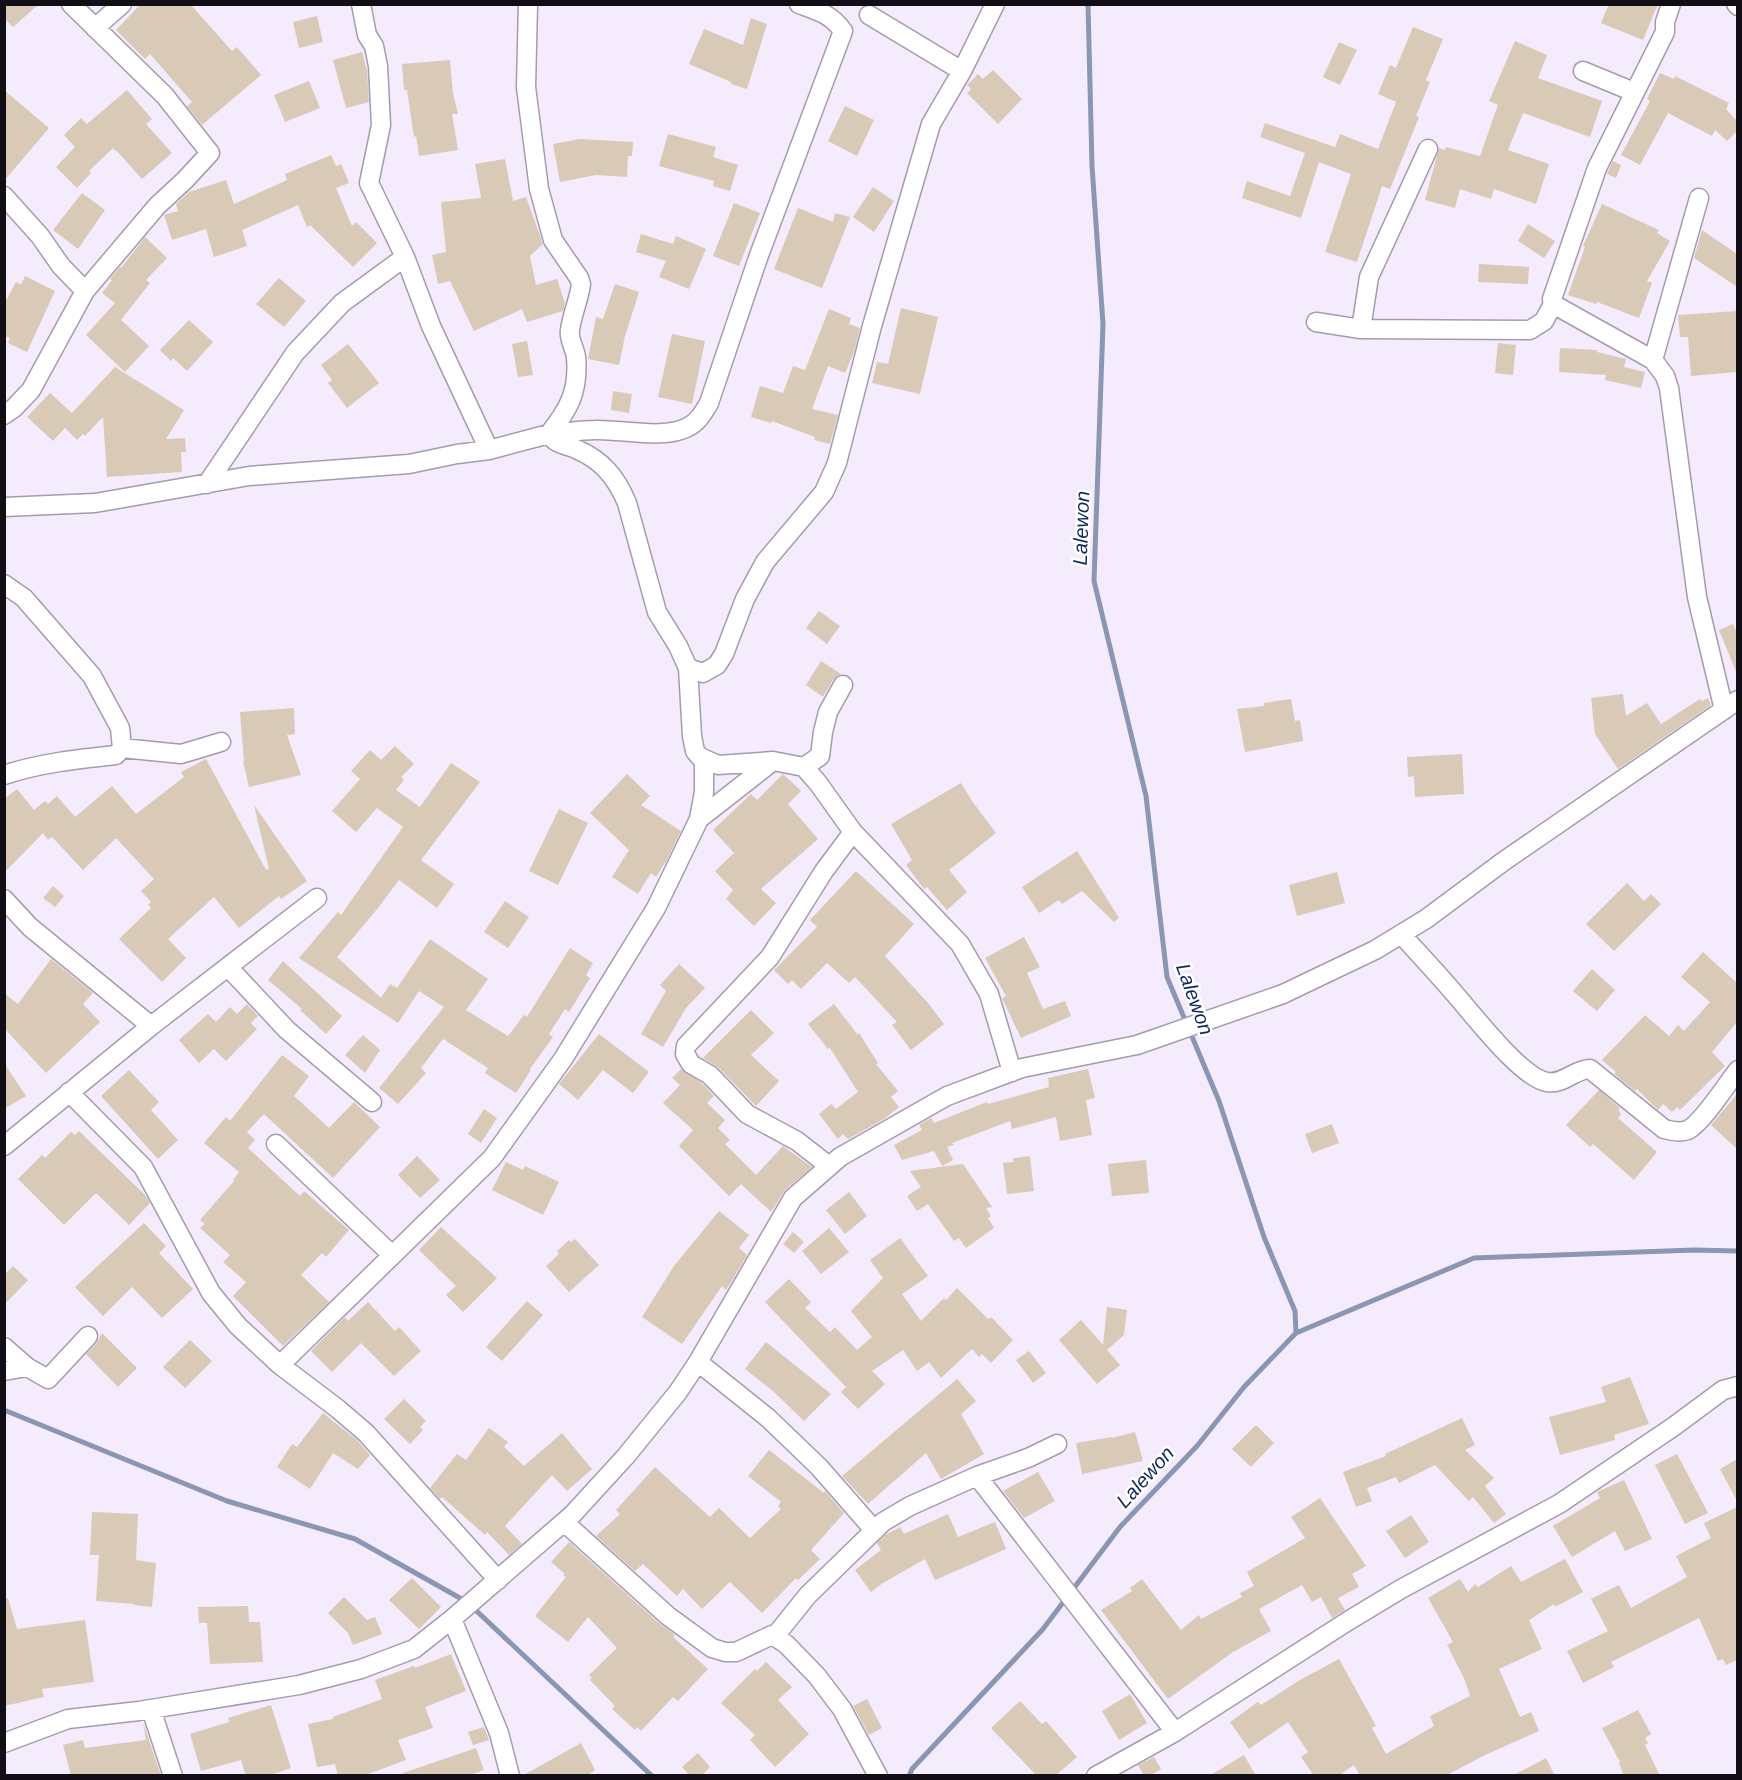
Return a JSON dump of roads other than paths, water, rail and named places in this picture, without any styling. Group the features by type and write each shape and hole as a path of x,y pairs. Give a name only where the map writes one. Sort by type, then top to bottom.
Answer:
{"street":[{"path":"4,415 31,390 85,291 157,206 210,153 165,96 71,4"},
{"path":"96,28 122,4"},
{"path":"361,4 367,35 374,46 378,66 381,125 369,183 405,257 431,326 489,450"},
{"path":"528,4 526,87 539,189 553,240 581,284 569,332 576,356 576,385 572,400 564,415 549,434"},
{"path":"800,4 827,14 836,20 843,31"},
{"path":"688,668 704,673 717,665 724,654 745,599 765,562 824,492 837,463 872,326 931,124 962,71 995,4"},
{"path":"1316,322 1360,329 1530,330 1544,321 1553,304 1552,299 1597,168 1665,32 1665,22 1671,4"},
{"path":"4,507 95,503 249,476 409,464 489,450 549,434 595,430 653,433 674,432 687,428 700,418 709,403 758,258 843,31 873,10 962,71"},
{"path":"1583,71 1635,92"},
{"path":"1360,329 1369,277 1428,149"},
{"path":"4,196 40,236 61,266 85,291"},
{"path":"1653,360 1699,198"},
{"path":"207,484 295,353 342,303 405,257"},
{"path":"4,1743 68,1719 151,1709 299,1685 362,1669 414,1650 564,1522 626,1456 678,1392 698,1362 793,1198 840,1157 947,1096 1012,1072 1149,1041 1283,994 1375,950 1426,919 1504,861 1730,705 1697,597 1669,387 1665,376 1653,360 1553,304"},
{"path":"549,434 555,442 573,447 602,463 627,502 657,612 678,646 688,668 695,751 704,760 718,765 773,761 804,767 853,832 960,944 989,994 1012,1072"},
{"path":"4,584 24,598 92,676 120,728 122,748 116,755 58,762 4,775"},
{"path":"804,767 820,756 828,711 843,685"},
{"path":"122,748 181,754 221,742"},
{"path":"280,1365 492,1158 563,1059 656,908 699,819 704,792 704,760"},
{"path":"699,819 773,761"},
{"path":"829,1166 797,1141 747,1114 710,1075 691,1064 685,1054 686,1046 770,957 824,871 853,832"},
{"path":"4,1146 151,1026 317,898"},
{"path":"4,899 30,927 151,1026"},
{"path":"1401,934 1455,994 1485,1033 1541,1081 1554,1083 1584,1069 1590,1069 1664,1129 1686,1131 1698,1122 1737,1070"},
{"path":"228,967 287,1029 372,1102"},
{"path":"69,1092 143,1167 211,1293 238,1326 280,1365 338,1408 366,1433 498,1580"},
{"path":"276,1144 392,1255"},
{"path":"4,1347 27,1367 45,1378 51,1377 88,1336"},
{"path":"698,1362 777,1426 819,1467 874,1530"},
{"path":"4,1371 27,1367"},
{"path":"1096,1776 1175,1732 1401,1589 1559,1504 1673,1427 1723,1390 1737,1386"},
{"path":"775,1636 808,1595 874,1530 910,1506 976,1476 1028,1458 1057,1444"},
{"path":"976,1476 1175,1732"},
{"path":"564,1522 668,1616 712,1648 725,1652 736,1652 767,1637 775,1636 786,1644 817,1676 842,1709 878,1776"},
{"path":"452,1619 499,1733 510,1776"},
{"path":"151,1709 173,1776"}],"waterway":[{"name":"Lalewon","path":"1088,4 1092,166 1103,324 1094,581 1146,796 1167,977 1219,1101 1264,1237 1295,1311 1296,1333"},
{"name":"Lalewon","path":"909,1776 912,1769 1043,1629 1120,1527 1197,1446 1244,1387 1296,1333 1474,1258 1694,1250 1738,1251"},
{"path":"4,1410 227,1501 355,1539 467,1602 652,1776"}]}
